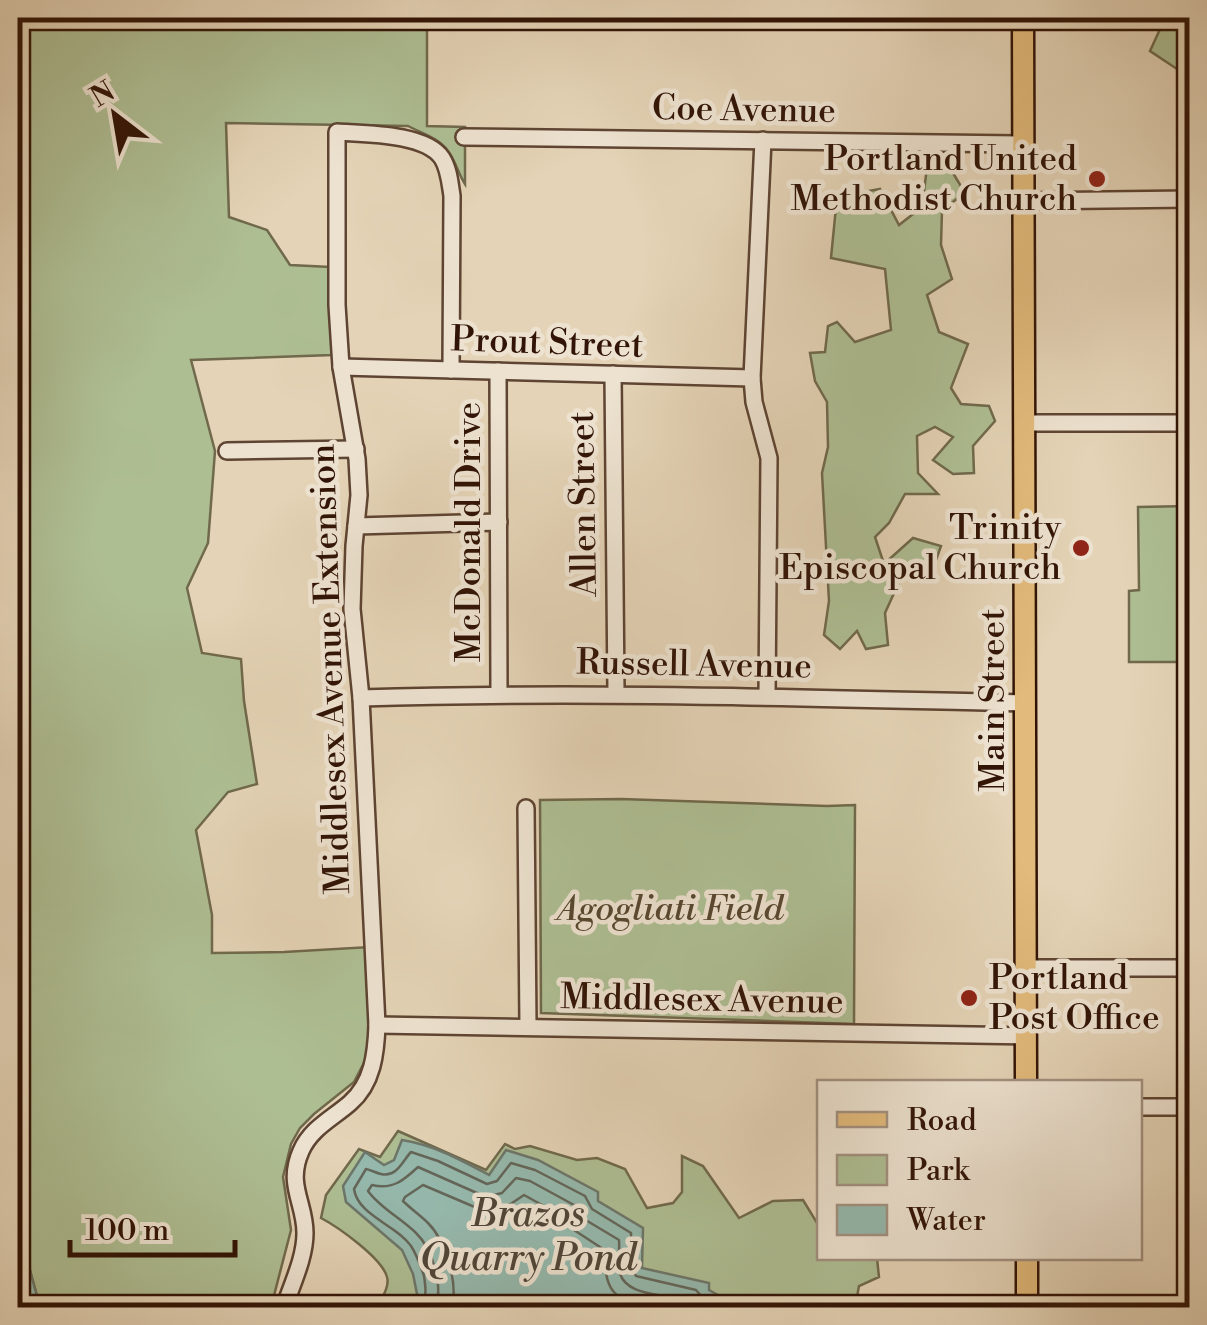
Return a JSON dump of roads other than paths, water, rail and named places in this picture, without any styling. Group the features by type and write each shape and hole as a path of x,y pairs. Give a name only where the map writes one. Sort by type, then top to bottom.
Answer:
{"main road":[{"name":"Main Street","path":"1023,18 1026,1080"},
{"path":"1027,1260 1027,1308"}],"street":[{"name":"Middlesex Avenue Extension","path":"284,1308 304,1243 305,1226 294,1183 298,1158 314,1132 363,1088 376,1054 361,698 352,609 359,495 356,448 341,367 337,304 336,132 401,138 440,155 449,174 452,196 451,370"},
{"name":"Coe Avenue","path":"464,138 1024,144"},
{"path":"763,140 752,378 754,402 769,458 767,696"},
{"path":"1024,201 1190,199"},
{"name":"Prout Street","path":"341,367 752,378"},
{"name":"McDonald Drive","path":"498,371 499,694"},
{"name":"Allen Street","path":"613,374 616,693"},
{"path":"1025,423 1190,423"},
{"path":"227,452 356,448"},
{"path":"356,526 498,522"},
{"name":"Russell Avenue","path":"361,698 616,693 1025,703"},
{"path":"526,808 528,1026"},
{"path":"1026,968 1190,968"},
{"name":"Middlesex Avenue","path":"377,1026 1026,1036"},
{"path":"1142,1107 1190,1107"}],"water":[{"name":"Brazos Quarry Pond","path":"402,1140 436,1149 489,1175 506,1150 538,1160 598,1192 598,1201 643,1228 642,1268 709,1283 709,1290 736,1305 408,1307 417,1294 402,1250 346,1202 343,1186 365,1152 384,1165 394,1160"},
{"path":"18,1182 22,1238 40,1307 18,1307"}],"place":[{"name":"Portland United Methodist Church","path":"1097,179"},
{"name":"Trinity Episcopal Church","path":"1081,548"},
{"name":"Portland Post Office","path":"969,998"}],"park label":[{"name":"Agogliati Field","path":"670,909"}]}
